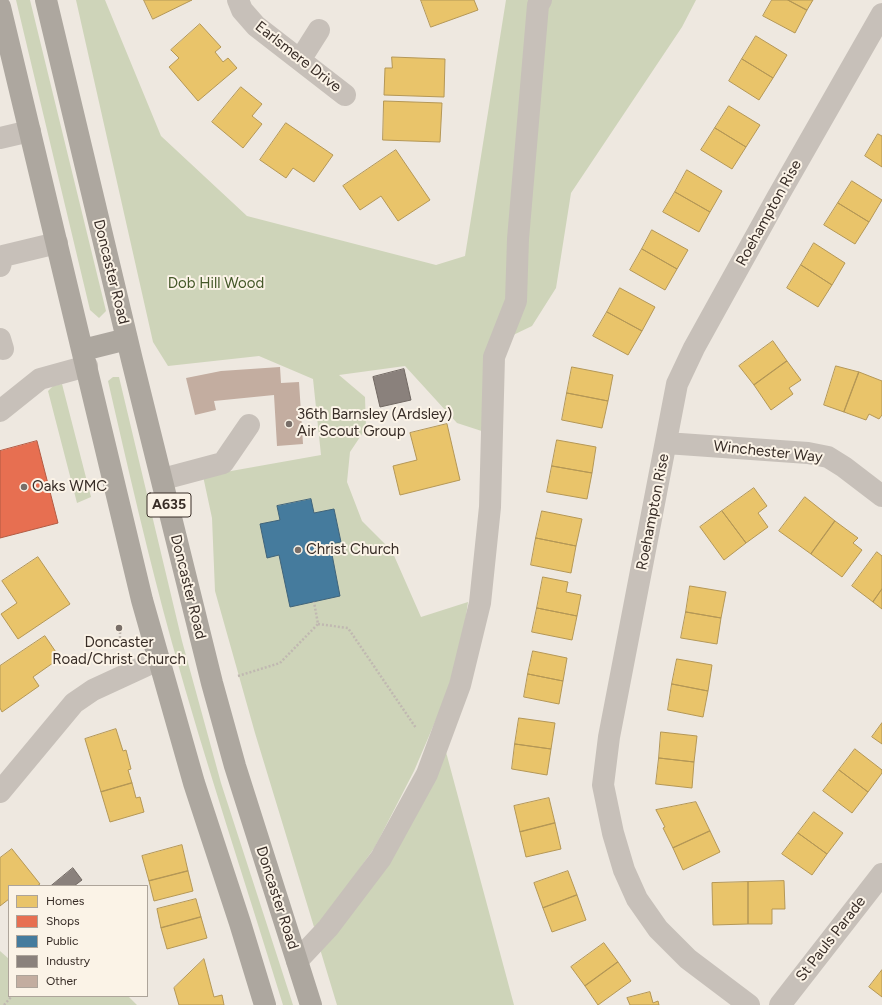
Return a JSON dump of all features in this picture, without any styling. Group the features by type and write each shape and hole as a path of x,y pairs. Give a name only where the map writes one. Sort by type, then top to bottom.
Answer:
{"highway":[{"name":"Doncaster Road","path":"46,0 200,635 235,766 311,1005"},
{"path":"0,7 142,600 194,783 265,1005"},
{"path":"85,358 127,339"}],"street":[{"name":"Earlsmere Drive","path":"238,0 242,10 256,26 345,95"},
{"path":"297,961 328,928 381,858 427,774 460,685 480,603 490,507 494,357 516,301 518,239 538,4 541,0"},
{"name":"Roehampton Rise","path":"749,1005 688,959 658,929 637,899 624,870 613,833 603,785 609,737 677,384 694,348 777,198 882,14"},
{"path":"300,60 320,30"},
{"path":"0,138 30,131"},
{"path":"0,266 3,256 57,243"},
{"path":"0,411 40,379 85,358"},
{"path":"163,479 224,463 249,425"},
{"name":"Winchester Way","path":"666,443 808,453 828,457 844,467 882,496"},
{"path":"0,792 74,703 93,690 158,660"},
{"name":"St Pauls Parade","path":"780,1005 882,874"}],"path":[{"path":"314,602 318,624"},
{"path":"318,624 348,628 420,735 438,742"},
{"path":"244,674 280,663 318,624"},
{"path":"4,1005 11,997"}],"green space":[{"path":"16,0 30,0 106,311 99,318 90,310"},
{"name":"Dob Hill Wood","path":"76,0 105,0 161,136 247,216 436,265 465,256 506,0 696,0 682,27 571,193 556,288 532,326 509,337 500,358 500,437 457,423 405,366 339,375 365,397 366,428 350,452 347,482 362,521 392,551 421,617 468,602 465,623 447,694 414,771 375,847 321,923 314,927 255,733 215,591 212,518 203,476 321,455 313,379 259,356 168,366 153,342"},
{"path":"113,377 119,377 182,641 221,783 293,1005 283,1005 185,689 138,512 108,381"},
{"path":"62,384 91,497 77,503 48,391 53,386"},
{"path":"446,752 514,1005 337,1005 320,949"},
{"path":"0,951 8,958 8,997 129,997 137,1005 0,1005"}],"building: Homes":[{"path":"144,0 192,0 153,19"},
{"path":"421,0 474,0 478,10 431,27"},
{"path":"772,0 788,0 807,10 795,33 763,16"},
{"path":"788,0 813,0 807,10"},
{"path":"200,24 221,47 215,52 223,62 228,58 237,68 198,101 169,67 179,58 171,50"},
{"path":"756,36 787,55 773,78 742,59"},
{"path":"392,57 445,59 444,97 384,95 385,68 392,68"},
{"path":"742,59 773,78 759,100 729,81"},
{"path":"241,87 262,104 252,116 262,124 243,148 212,122"},
{"path":"384,101 442,103 440,142 383,140"},
{"path":"729,106 760,125 746,147 715,128"},
{"path":"286,123 333,155 314,182 293,168 286,178 260,160"},
{"path":"715,128 746,147 732,169 701,150"},
{"path":"878,134 882,136 882,167 865,156"},
{"path":"396,150 430,200 398,221 381,196 360,210 343,186"},
{"path":"687,170 722,191 710,212 675,192"},
{"path":"852,181 882,200 869,222 838,203"},
{"path":"675,192 710,212 699,232 663,212"},
{"path":"838,203 869,222 855,244 824,225"},
{"path":"652,230 688,250 677,269 642,249"},
{"path":"814,243 845,263 832,285 801,265"},
{"path":"642,249 677,269 665,290 630,270"},
{"path":"801,265 832,285 818,307 787,288"},
{"path":"620,288 655,307 642,331 607,312"},
{"path":"607,312 642,331 628,355 593,336"},
{"path":"773,341 787,361 754,385 739,366"},
{"path":"787,361 801,380 789,388 793,394 771,410 754,385"},
{"path":"836,366 859,372 844,412 824,405"},
{"path":"572,367 613,375 608,401 567,393"},
{"path":"859,372 882,381 882,415 879,419 869,414 866,420 844,412"},
{"path":"567,393 608,401 602,428 562,420"},
{"path":"447,424 460,480 400,495 393,466 417,460 410,433"},
{"path":"557,440 596,447 592,473 552,466"},
{"path":"552,466 592,473 587,499 547,492"},
{"path":"754,488 767,506 758,513 768,527 746,543 722,511"},
{"path":"805,497 835,521 811,554 779,531"},
{"path":"542,511 582,519 576,546 536,538"},
{"path":"722,511 746,543 724,560 700,527"},
{"path":"835,521 858,538 853,543 862,550 842,577 811,554"},
{"path":"536,538 576,546 571,573 531,565"},
{"path":"877,552 882,556 882,589 873,602 852,586"},
{"path":"38,557 70,604 18,639 1,614 17,603 2,581"},
{"path":"543,577 568,582 566,592 581,595 577,616 537,608"},
{"path":"690,586 726,592 721,618 686,612"},
{"path":"882,589 882,609 873,602"},
{"path":"537,608 577,616 572,640 532,632"},
{"path":"686,612 721,618 717,644 681,638"},
{"path":"45,636 60,658 33,677 39,686 2,712 0,708 0,666"},
{"path":"533,651 567,658 563,681 528,674"},
{"path":"677,659 712,665 708,691 672,684"},
{"path":"528,674 563,681 559,704 524,697"},
{"path":"672,684 708,691 703,717 668,710"},
{"path":"519,718 555,723 551,749 515,744"},
{"path":"882,723 882,744 872,737"},
{"path":"116,729 123,751 126,750 131,769 128,770 132,783 101,792 85,739"},
{"path":"661,732 697,736 694,762 659,758"},
{"path":"515,744 551,749 547,775 512,769"},
{"path":"855,749 882,770 882,773 868,792 839,770"},
{"path":"659,758 694,762 692,788 656,784"},
{"path":"839,770 868,792 852,813 823,791"},
{"path":"132,783 136,798 140,797 144,812 110,822 101,792"},
{"path":"549,798 555,823 520,832 514,806"},
{"path":"696,802 710,831 673,848 663,828 665,827 656,810"},
{"path":"814,812 843,833 827,854 798,833"},
{"path":"555,823 561,849 526,857 520,832"},
{"path":"710,831 720,852 683,870 673,848"},
{"path":"798,833 827,854 812,875 782,854"},
{"path":"182,845 188,871 149,881 142,856"},
{"path":"12,849 40,884 8,885 8,900 0,906 0,858"},
{"path":"188,871 193,891 154,901 149,881"},
{"path":"568,871 577,895 543,908 534,883"},
{"path":"784,881 785,909 772,909 772,924 748,924 748,882"},
{"path":"748,882 748,924 713,925 712,883"},
{"path":"577,895 586,920 552,932 543,908"},
{"path":"196,899 201,917 161,928 157,909"},
{"path":"201,917 207,938 167,949 161,928"},
{"path":"604,943 618,962 585,986 571,967"},
{"path":"204,959 214,997 222,995 224,1005 179,1005 174,988"},
{"path":"618,962 631,981 598,1005 585,986"},
{"path":"882,970 882,997 869,987"},
{"path":"650,992 653,1003 658,1001 659,1005 630,1005 627,998"}],"building: Shops":[{"name":"Oaks WMC","path":"37,441 58,523 0,538 0,451"}],"building: Public":[{"name":"Christ Church","path":"311,499 314,513 334,509 341,542 330,544 340,596 290,607 279,555 267,558 260,524 280,520 277,506"}],"building: Industry":[{"path":"404,369 411,400 380,407 373,377"},
{"path":"73,868 82,880 75,885 52,885"}],"building: Other":[{"name":"36th Barnsley (Ardsley) Air Scout Group","path":"280,367 281,383 299,382 303,444 277,446 274,395 214,401 216,410 195,415 186,378 221,371"}],"place":[{"name":"36th Barnsley (Ardsley) Air Scout Group","path":"289,424"},
{"name":"Oaks WMC","path":"24,487"},
{"name":"Christ Church","path":"298,550"},
{"name":"Doncaster Road/Christ Church","path":"119,628"}]}
